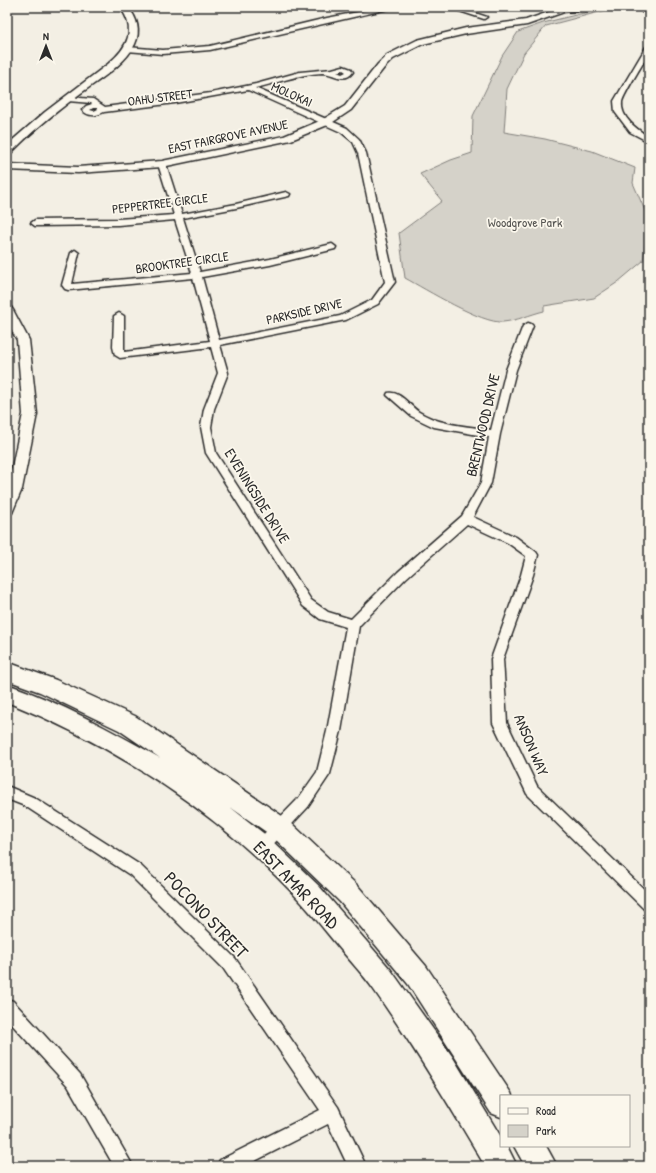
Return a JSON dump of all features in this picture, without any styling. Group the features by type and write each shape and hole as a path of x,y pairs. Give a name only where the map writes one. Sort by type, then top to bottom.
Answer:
{"main road":[{"name":"EAST AMAR ROAD","path":"7,671 48,686 127,723 280,828 349,894 417,975 500,1101"},
{"name":"EAST AMAR ROAD","path":"7,693 43,707 82,725 164,772 209,803 261,847 310,894 382,979 442,1066 502,1166"},
{"path":"530,1147 542,1166"}],"street":[{"path":"7,151 26,131 109,67 128,49 134,27 132,19 124,7"},
{"path":"128,49 163,52 210,48 375,8 394,7"},
{"path":"450,7 484,17"},
{"name":"EAST FAIRGROVE AVENUE","path":"7,167 78,170 162,164 287,138 326,122 348,108 381,66 390,58 420,42 466,31 527,22 563,10 584,7"},
{"path":"639,7 649,15"},
{"path":"649,47 618,101 619,112 633,130 649,140"},
{"name":"OAHU STREET","path":"68,99 93,101 100,109 118,114 170,110 214,102 216,99 215,94 249,88 312,71 333,71"},
{"name":"MOLOKAI","path":"249,88 326,122"},
{"name":"PARKSIDE DRIVE","path":"119,316 118,347 120,355 216,343 343,318 375,302 390,282 362,153 356,141 344,130 326,122"},
{"name":"EVENINGSIDE DRIVE","path":"162,164 197,275 223,373 209,409 206,427 212,453 307,603 324,616 354,624"},
{"name":"PEPPERTREE CIRCLE","path":"34,224 118,222 178,217 236,206 286,194"},
{"name":"BROOKTREE CIRCLE","path":"75,253 67,285 68,287 197,275 270,262 332,247"},
{"path":"7,310 23,340 30,414 15,489 7,509"},
{"name":"BRENTWOOD DRIVE","path":"354,624 402,575 466,519 486,483 495,434 511,370 528,326"},
{"path":"392,395 415,414 438,425 495,434"},
{"name":"ANSON WAY","path":"466,519 512,540 532,555 527,575 497,659 500,723 532,790 649,904"},
{"path":"261,847 303,803 323,774 334,731 354,624"},
{"name":"POCONO STREET","path":"7,792 30,802 135,870 229,963 332,1113 357,1166"},
{"path":"7,1007 74,1080 124,1166"},
{"path":"226,1166 332,1113"}],"green space":[{"name":"Woodgrove Park","path":"608,7 618,7 546,26 524,53 507,89 504,132 545,139 592,151 635,168 633,183 649,220 643,261 618,282 594,298 544,306 544,311 503,322 482,318 468,312 405,278 399,233 442,201 420,174 451,160 472,153 473,116 502,56 518,32 543,23"}]}
